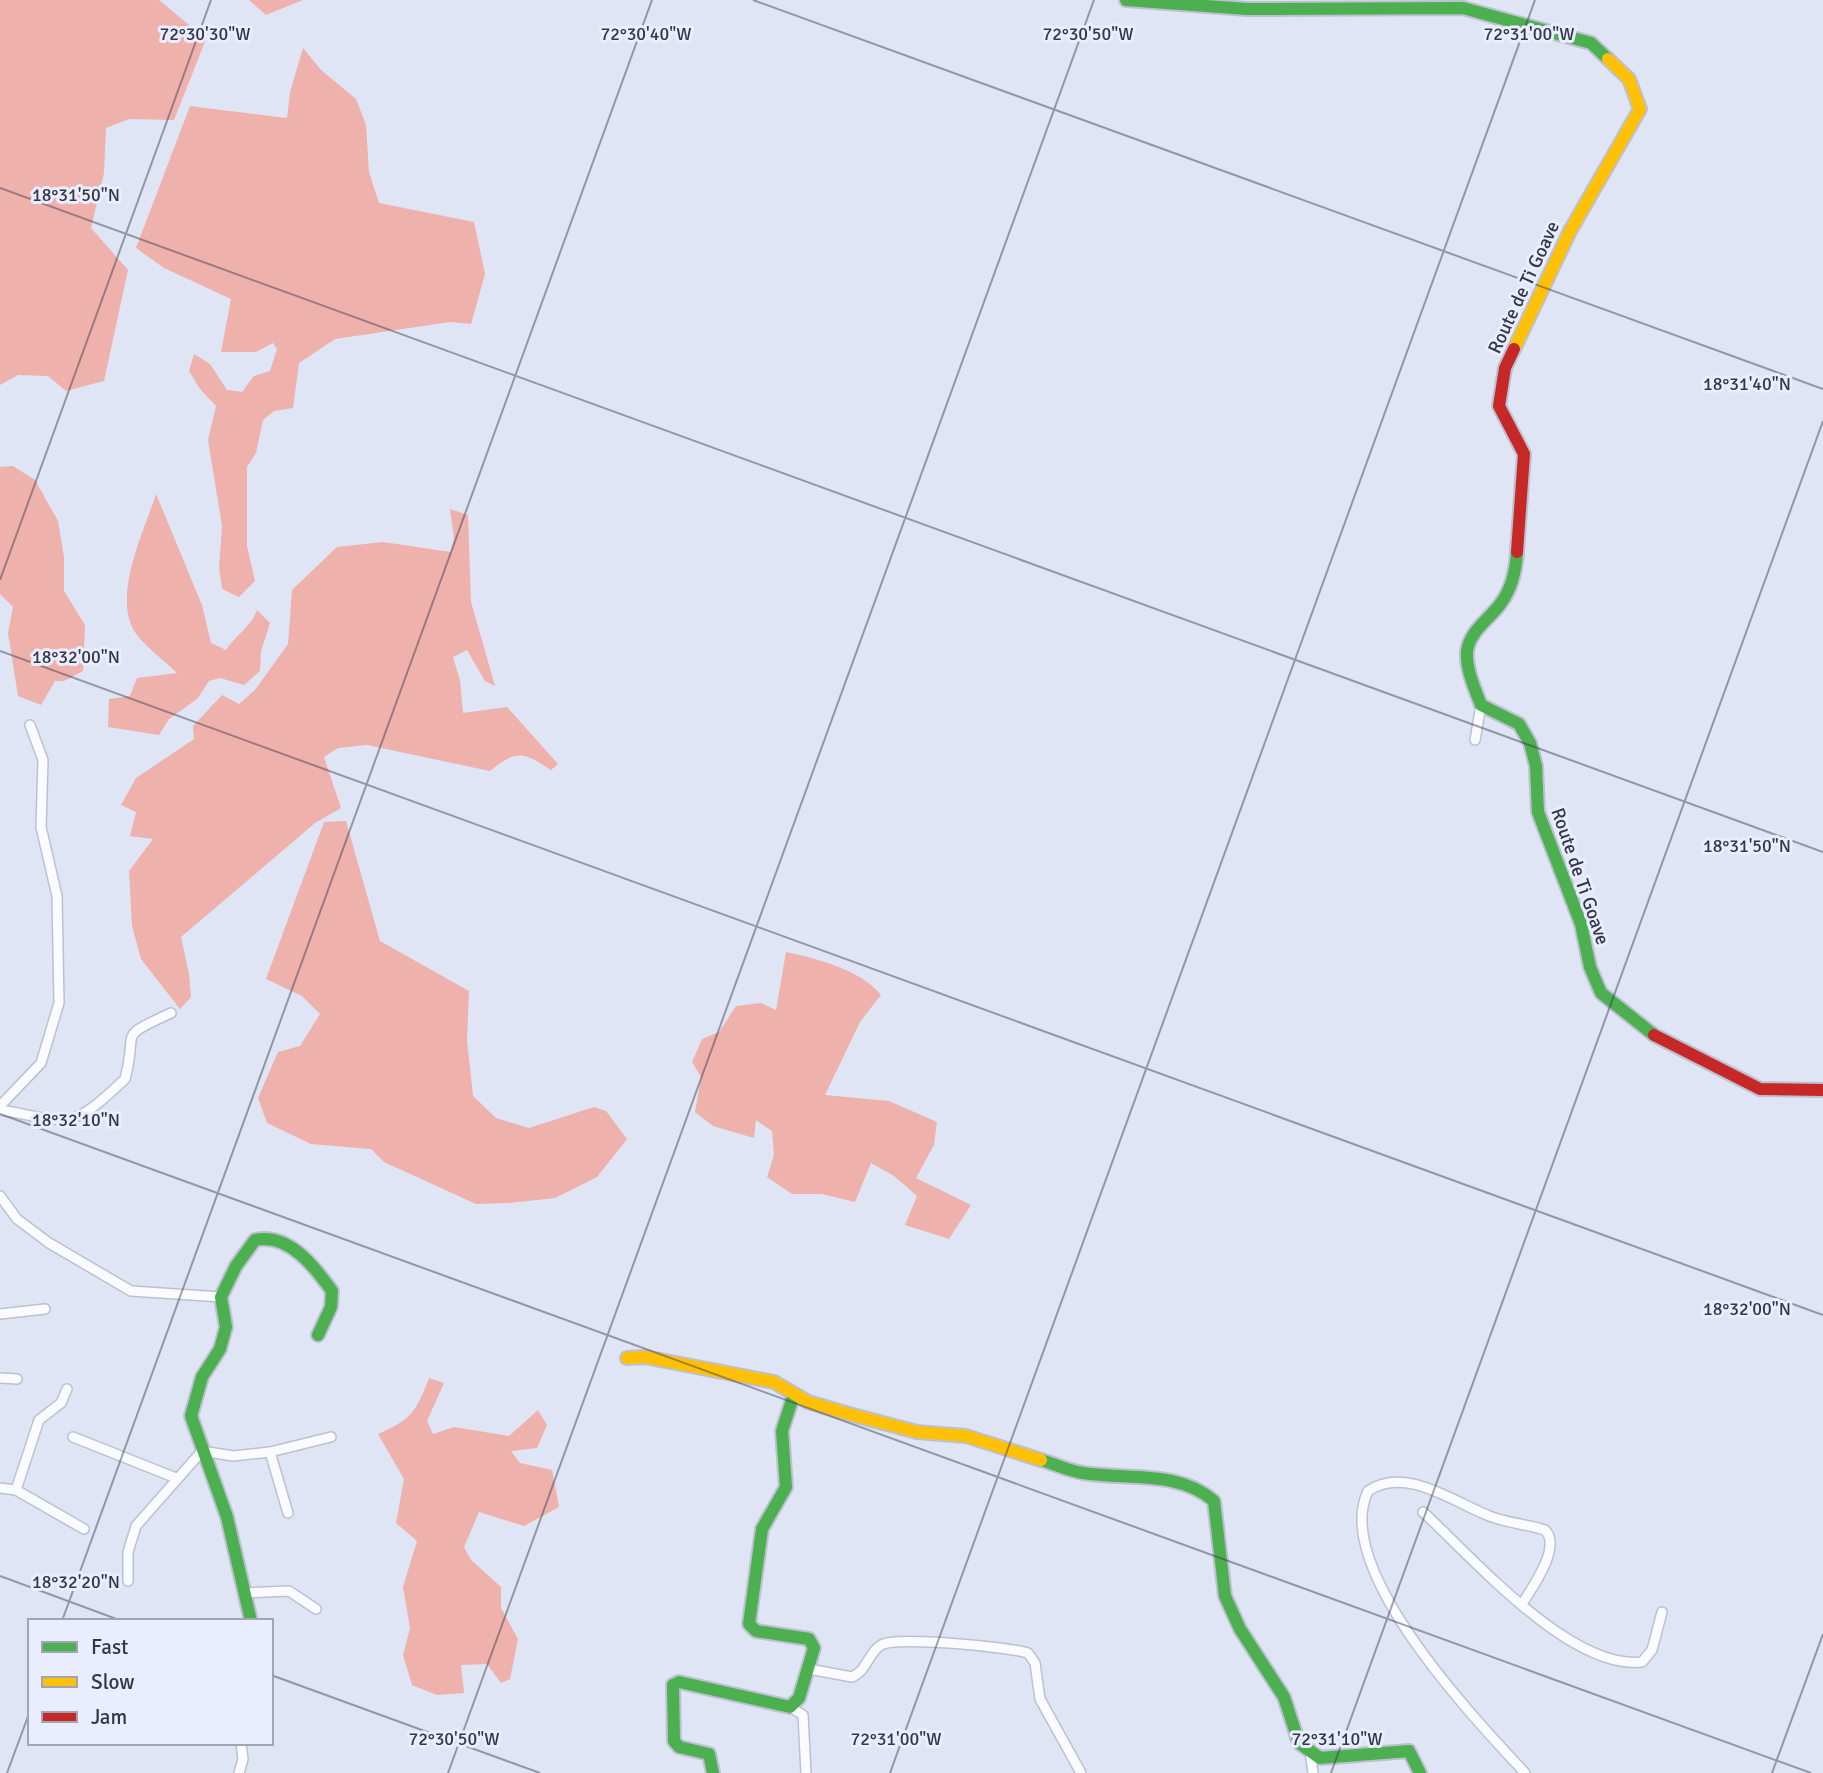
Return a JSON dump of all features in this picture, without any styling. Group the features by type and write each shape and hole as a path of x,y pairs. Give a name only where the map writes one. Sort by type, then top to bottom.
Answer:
{"street":[{"name":"Route de Ti Goave","path":"1126,0 1247,9 1461,4 1591,43 1629,79 1640,109 1570,231 1505,368 1499,406 1524,454 1518,508 1516,570 1502,602 1475,632 1467,651 1480,705 1519,724 1530,743 1536,766 1538,812 1581,924 1590,967 1601,993 1663,1042 1760,1089 1823,1090"},
{"path":"1475,740 1480,705"},
{"path":"30,725 43,760 41,827 57,896 59,1003 41,1063 0,1108 47,1120 81,1117 125,1079 128,1043 136,1029 171,1013"},
{"path":"0,1196 17,1219 49,1243 131,1291 221,1297"},
{"path":"250,1619 227,1517 191,1416 202,1377 220,1349 226,1326 221,1297 236,1266 255,1240 265,1238 295,1249 332,1291 331,1307 318,1335"},
{"path":"0,1314 45,1309"},
{"path":"627,1357 645,1357 674,1365 774,1382 807,1402 917,1432 966,1436 1082,1473 1147,1476 1199,1488 1214,1501 1226,1596 1240,1629 1284,1697 1299,1743 1320,1758 1409,1751 1420,1773"},
{"path":"0,1378 18,1379"},
{"path":"16,1490 39,1420 61,1402 67,1389"},
{"path":"790,1707 799,1698 814,1648 809,1639 755,1631 749,1624 765,1517 782,1496 786,1485 782,1437 784,1422 794,1394"},
{"path":"73,1437 176,1478"},
{"path":"202,1451 233,1456 270,1452 331,1437"},
{"path":"128,1581 128,1552 135,1526 202,1451"},
{"path":"270,1452 288,1513"},
{"path":"1522,1604 1543,1570 1551,1546 1549,1534 1545,1530 1488,1516 1419,1485 1394,1483 1368,1491 1361,1507 1360,1519 1364,1545 1377,1582 1395,1612 1472,1716 1525,1773"},
{"path":"0,1488 16,1490 84,1529"},
{"path":"1423,1512 1542,1623 1570,1643 1635,1662 1647,1659 1662,1612"},
{"path":"245,1593 289,1591 316,1609"},
{"path":"809,1669 852,1677 860,1673 877,1648 888,1643 921,1642 1028,1653 1035,1663 1040,1699 1081,1773"},
{"path":"713,1773 709,1754 679,1747 674,1741 673,1685 679,1682 790,1707 803,1715 806,1726 806,1773"},
{"path":"239,1773 243,1759 242,1745"},
{"path":"1310,1751 1313,1773"}],"shaded area":[{"path":"0,0 159,0 206,39 174,120 129,119 106,128 104,173 91,228 128,270 104,381 66,391 48,376 18,375 0,385"},
{"path":"249,0 303,0 266,15"},
{"path":"303,48 321,70 356,99 366,125 369,172 379,203 474,222 485,274 471,324 450,322 335,339 299,363 293,408 274,411 263,420 256,453 247,467 247,546 255,581 239,597 222,589 219,567 222,526 208,440 216,406 200,389 189,371 194,354 210,364 227,390 242,392 254,376 270,371 277,349 273,343 256,352 221,352 231,299 164,268 136,248 190,106 287,118 290,92"},
{"path":"13,466 35,480 58,521 64,557 64,591 85,625 83,671 64,681 55,681 41,705 18,696 8,633 13,607 0,594 0,467"},
{"path":"156,494 202,605 211,643 226,650 257,610 270,623 261,651 260,671 244,685 220,678 209,681 197,699 169,719 159,735 108,727 109,699 130,696 137,678 177,673 137,635 130,620 127,603 132,565"},
{"path":"450,509 468,515 471,602 495,686 485,681 467,650 453,657 460,680 463,713 507,707 558,764 551,770 520,755 507,759 490,771 367,745 338,748 324,757 341,808 315,823 181,937 191,997 180,1009 141,959 132,926 129,871 153,839 130,836 136,812 121,805 136,778 194,739 193,726 222,695 239,704 255,690 288,644 292,590 337,547 383,542 451,552 454,538"},
{"path":"346,821 380,941 469,991 467,1040 473,1096 496,1118 529,1128 594,1107 606,1111 627,1139 597,1177 555,1198 476,1204 384,1162 371,1149 311,1144 267,1123 258,1098 278,1052 300,1046 320,1014 302,996 266,979 324,822"},
{"path":"786,952 850,972 862,978 881,995 860,1022 825,1095 889,1101 937,1122 934,1145 916,1178 971,1205 949,1239 905,1225 917,1196 894,1176 871,1163 855,1202 822,1194 792,1194 767,1177 774,1155 772,1131 756,1120 754,1138 713,1126 695,1112 701,1077 692,1062 702,1039 719,1032 736,1006 761,1003 776,1010"},
{"path":"429,1378 444,1383 427,1421 433,1434 454,1427 509,1436 538,1410 547,1425 537,1448 511,1451 520,1463 552,1470 559,1507 524,1526 479,1512 464,1547 471,1560 501,1587 501,1608 518,1639 510,1679 501,1683 487,1664 461,1665 464,1693 437,1695 412,1685 403,1655 410,1628 403,1587 417,1541 396,1523 404,1479 378,1434 406,1419 416,1407"}],"traffic: fast":[{"path":"1126,0 1247,9 1463,8 1591,43 1608,59"},
{"path":"1517,552 1514,572 1505,597 1476,631 1469,645 1469,672 1481,705 1519,724 1530,743 1536,766 1538,812 1581,924 1590,967 1601,993 1654,1035"},
{"path":"251,1619 227,1517 191,1416 202,1377 220,1349 226,1327 221,1297 236,1266 255,1240 267,1239 290,1246 309,1262 332,1291 331,1307 318,1335"},
{"path":"713,1773 709,1754 679,1747 674,1741 673,1685 679,1682 790,1707 799,1698 814,1648 809,1639 756,1631 749,1624 762,1529 786,1487 782,1431 794,1394"},
{"path":"1041,1460 1083,1473 1169,1480 1200,1491 1214,1501 1225,1596 1240,1629 1284,1697 1299,1743 1320,1758 1409,1751 1420,1773"}],"traffic: slow":[{"path":"1514,349 1570,231 1640,109 1629,79 1608,59"},
{"path":"627,1358 645,1357 774,1382 808,1402 849,1414 917,1432 966,1436 1041,1460"}],"traffic: jam":[{"path":"1514,349 1505,368 1499,406 1524,454 1517,552"},
{"path":"1654,1035 1760,1089 1823,1090"}]}
